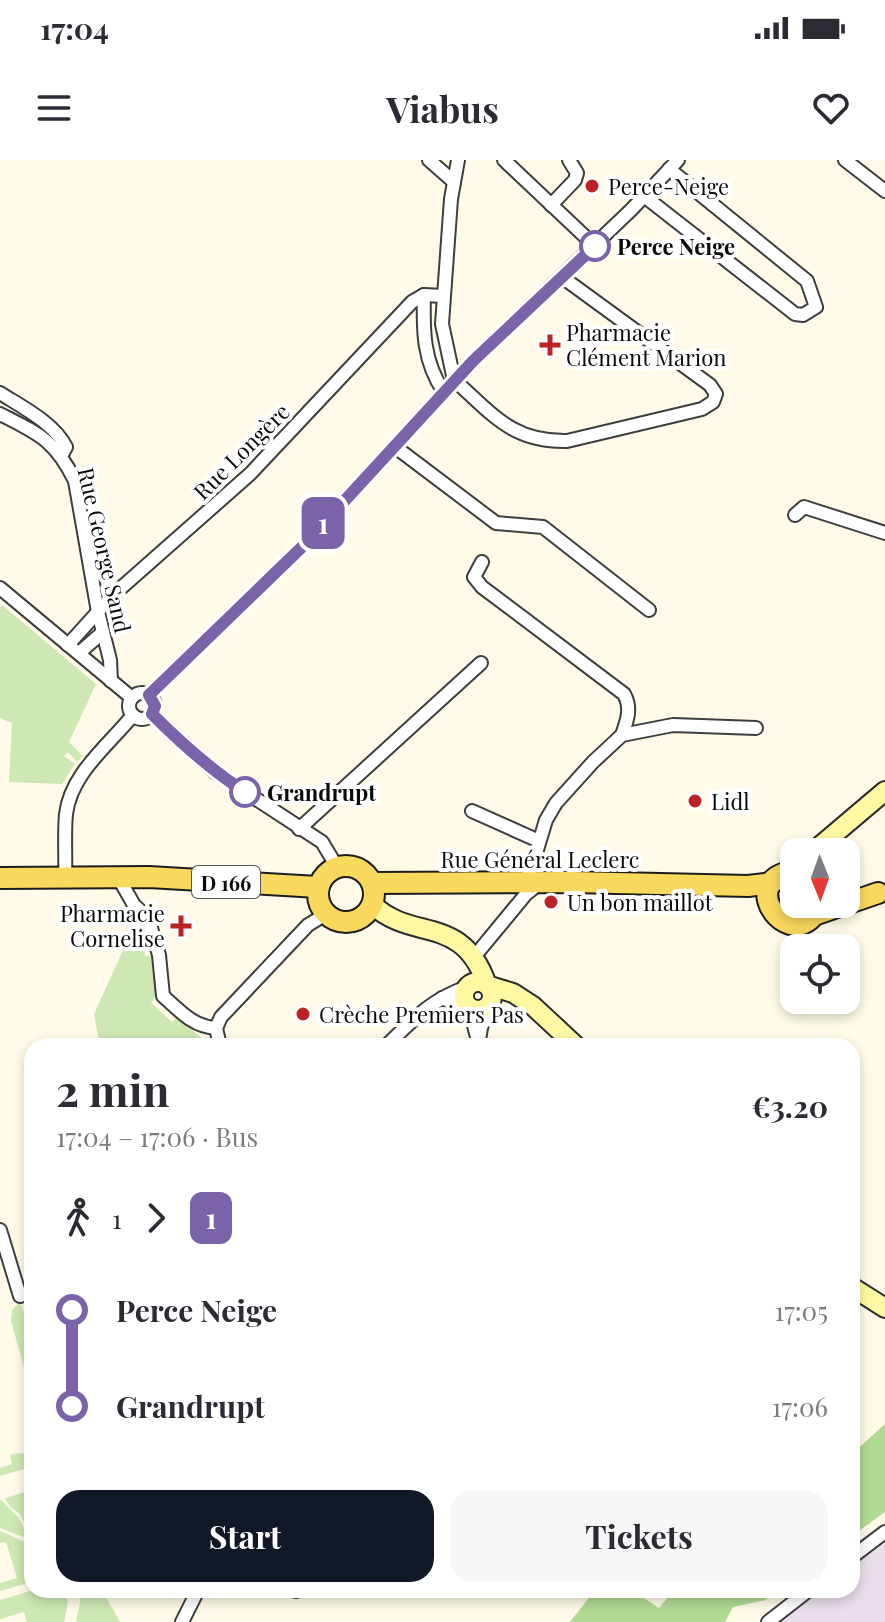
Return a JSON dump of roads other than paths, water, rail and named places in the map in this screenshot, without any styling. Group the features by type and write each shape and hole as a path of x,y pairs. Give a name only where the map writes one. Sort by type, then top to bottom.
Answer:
{"main road":[{"path":"337,867 358,868 372,883 372,904 360,918 342,921 326,914 320,906 318,887 325,874 337,867"},
{"path":"770,908 768,891 780,876"},
{"name":"D 166","path":"0,878 118,877 318,887"},
{"name":"Rue Général Leclerc","path":"372,883 748,886 772,883"},
{"name":"Rue Général Leclerc","path":"708,884 770,908 790,924 799,924 807,918"},
{"path":"860,892 881,892"},
{"path":"860,898 881,892"}],"street":[{"path":"429,160 454,182"},
{"path":"458,160 442,324 454,380 509,428 526,437 544,441 567,441 702,409 713,402 716,394 710,385 562,277"},
{"path":"504,160 595,246"},
{"path":"551,205 575,180 577,173 569,160"},
{"path":"845,160 885,191"},
{"path":"149,695 303,546 454,380 595,246 673,164 807,281 816,307 803,315 795,314 644,196"},
{"path":"430,273 445,278"},
{"path":"443,296 424,295 423,335 434,378 444,392"},
{"name":"Rue Longère","path":"68,645 98,612 250,474 412,302 424,295"},
{"path":"0,393 62,438 66,447 61,456"},
{"name":"Rue George Sand","path":"0,414 47,439 75,481 98,612 110,660 111,681"},
{"path":"394,446 496,523 543,527 649,610"},
{"path":"795,515 804,507 885,533"},
{"path":"477,1038 467,999 472,956 526,894 532,882 530,873 546,820 556,803 622,735 629,710 624,694 482,587 474,577 482,562"},
{"path":"0,588 132,698"},
{"path":"79,653 103,632"},
{"path":"299,829 481,663"},
{"path":"140,693 149,695 155,706 152,714 141,719 133,715 130,706 132,698 140,693"},
{"path":"152,714 215,772 322,842 337,867"},
{"path":"65,878 69,798 77,779 133,715"},
{"path":"622,735 673,725 756,728"},
{"path":"833,838 885,791"},
{"path":"472,811 539,841"},
{"path":"118,877 134,905 148,918 159,955 163,996 195,1023 216,1028"},
{"path":"372,904 381,913 444,934 461,944 472,956 492,995 479,1038"},
{"path":"218,1038 216,1028 221,1017 308,925 326,914"},
{"path":"467,999 478,982 520,997 567,1038"},
{"path":"394,1038 422,1011 448,993 467,999 480,1010 520,997"},
{"path":"0,1230 24,1289"},
{"path":"860,1292 885,1308"},
{"path":"860,1551 885,1532"},
{"path":"182,1622 194,1598"},
{"path":"768,1622 799,1598"}],"place":[{"name":"Perce-Neige","path":"592,186"},
{"name":"Perce Neige","path":"595,246"},
{"name":"Pharmacie Clément Marion","path":"550,345"},
{"name":"Grandrupt","path":"245,792"},
{"name":"Lidl","path":"695,801"},
{"name":"Un bon maillot","path":"551,902"},
{"name":"Pharmacie Cornelise","path":"181,926"},
{"name":"Crèche Premiers Pas","path":"303,1014"}]}
